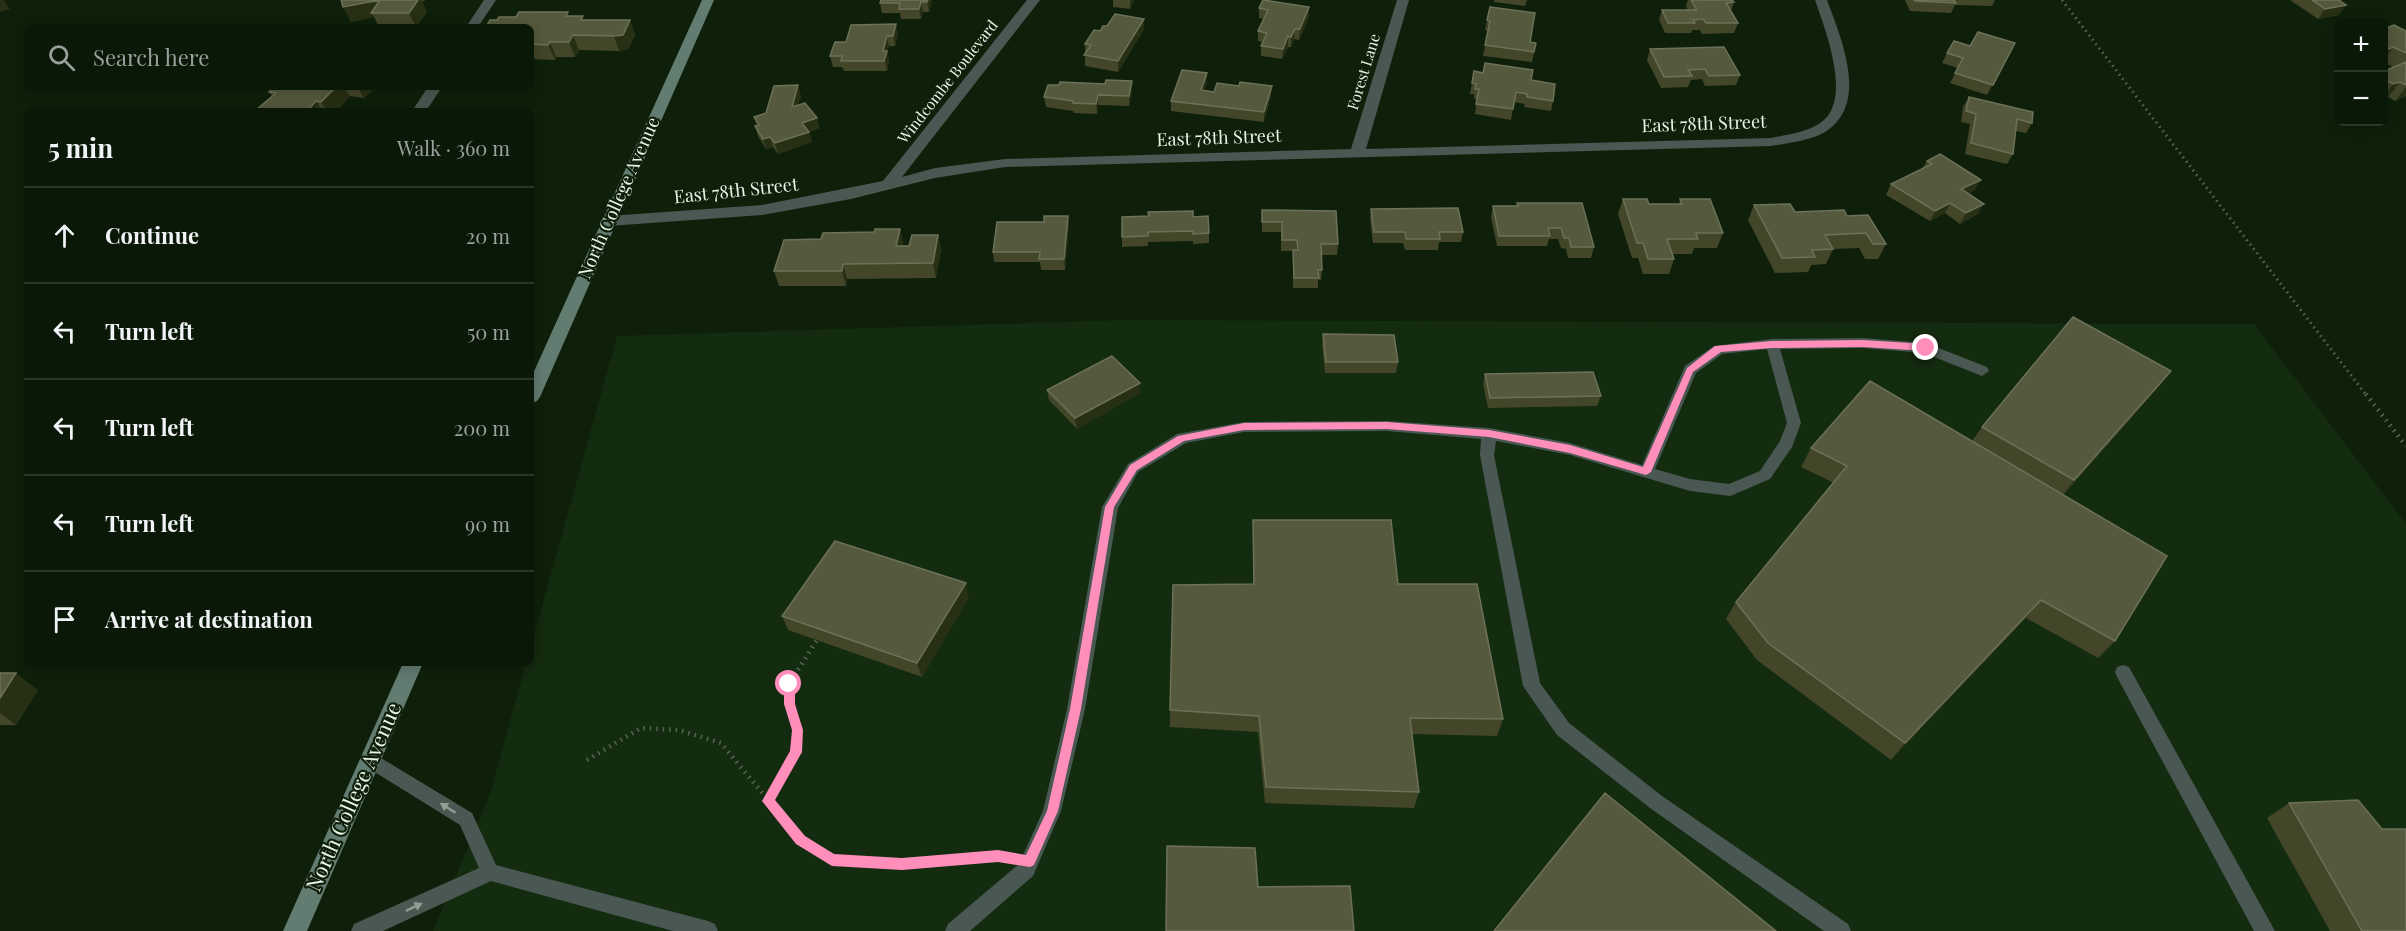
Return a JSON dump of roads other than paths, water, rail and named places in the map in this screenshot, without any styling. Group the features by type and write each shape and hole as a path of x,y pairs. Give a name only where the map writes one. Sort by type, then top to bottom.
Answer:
{"main road":[{"name":"North College Avenue","path":"534,390 708,0"},
{"name":"North College Avenue","path":"295,931 412,666"}],"street":[{"path":"474,24 490,0"},
{"name":"Windcombe Boulevard","path":"888,185 1034,0"},
{"name":"Forest Lane","path":"1357,154 1403,0"},
{"name":"East 78th Street","path":"609,221 684,218 762,210 842,196 935,173 1005,163 1771,142 1802,137 1818,130 1830,121 1839,110 1842,92 1834,42 1821,0"},
{"path":"421,108 433,90"}],"lane":[{"path":"1646,472 1690,370 1719,349 1772,344 1863,343 1926,348 1982,371"},
{"path":"955,931 1026,870 1052,811 1068,743 1110,507 1133,468 1182,438 1244,427 1387,426 1489,434 1570,449 1690,485 1730,490 1765,475 1787,443 1794,423 1772,344"},
{"path":"1489,434 1487,455 1532,686 1563,729 1656,802 1841,931"},
{"path":"2122,672 2265,931"},
{"path":"371,760 466,819 490,872"},
{"path":"361,931 490,872 708,931"}]}
